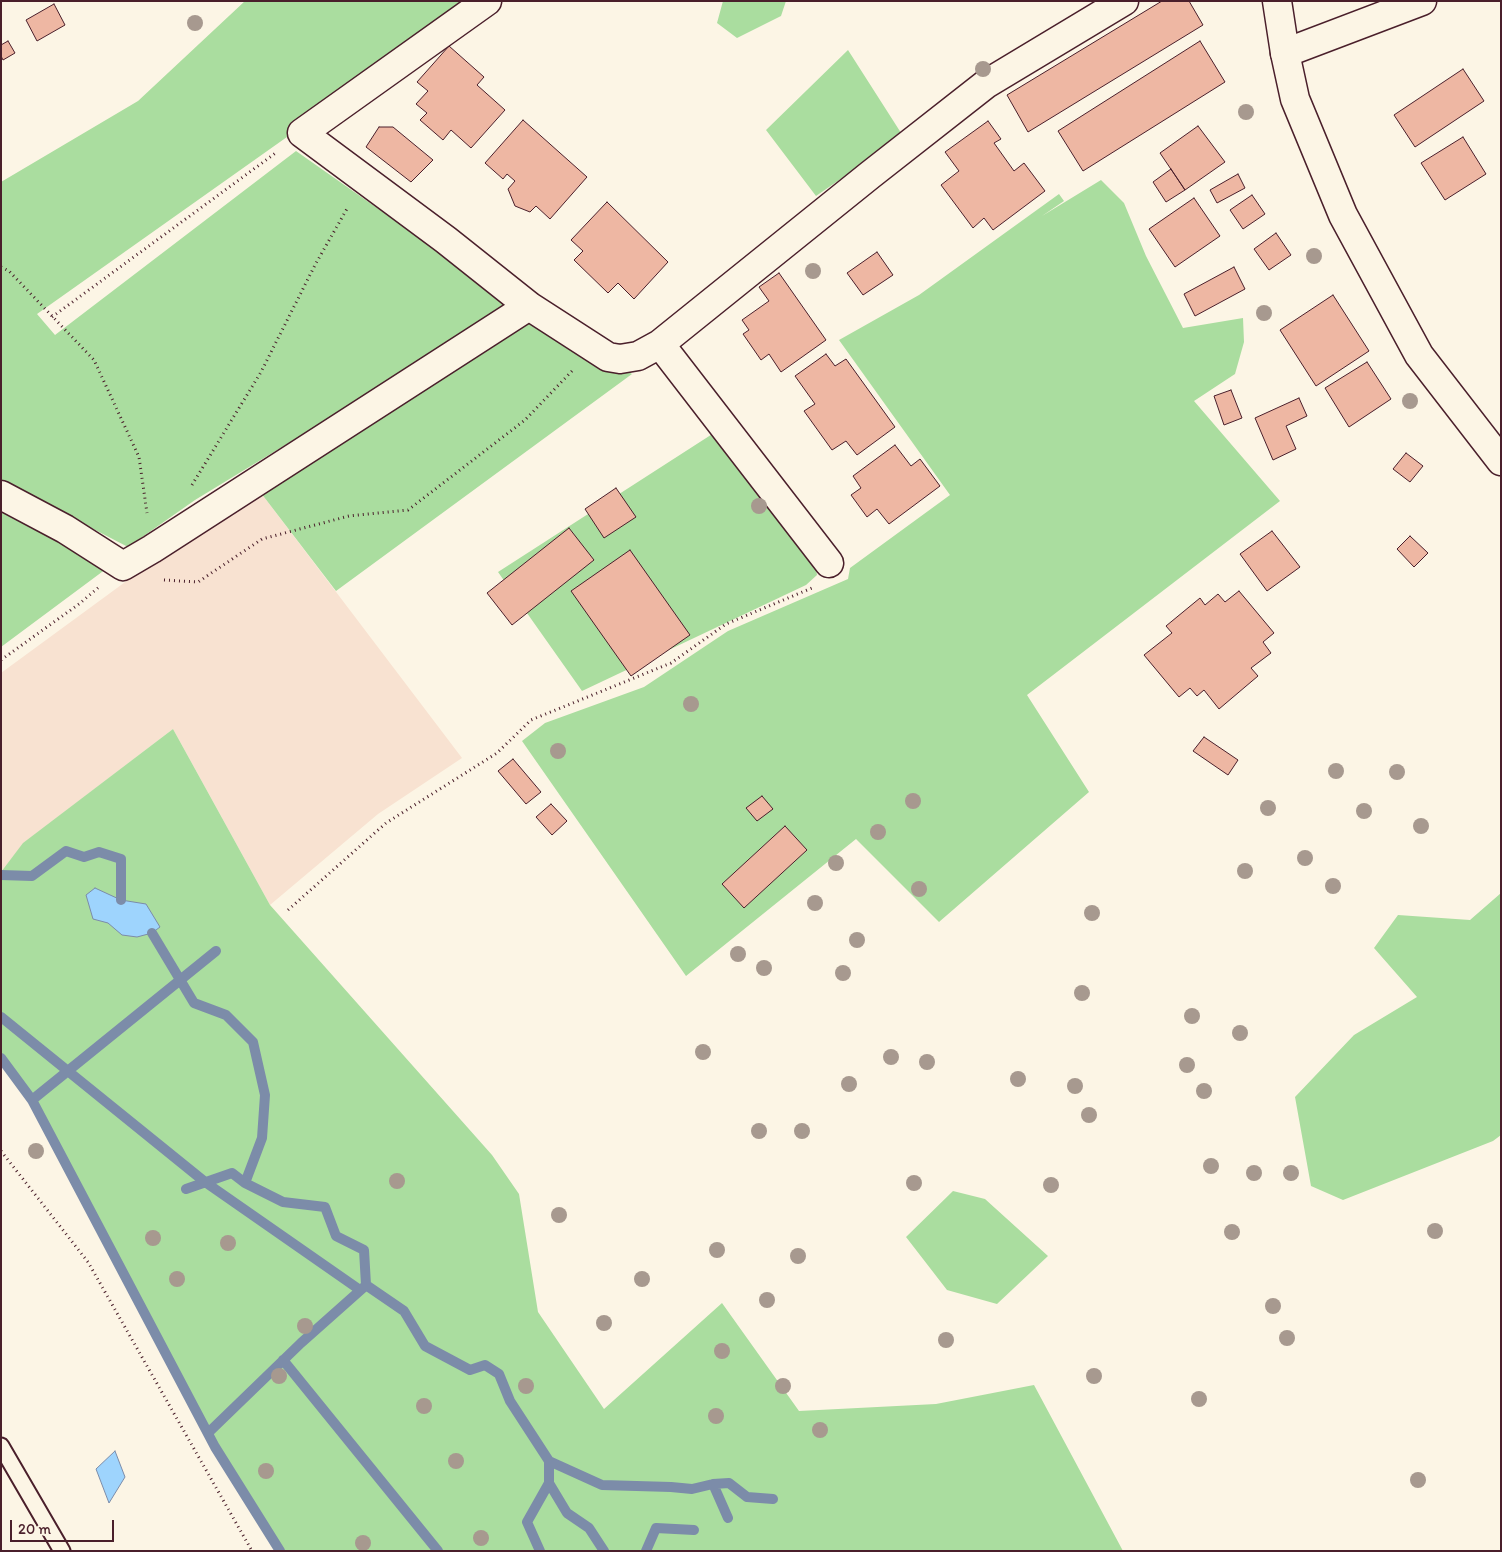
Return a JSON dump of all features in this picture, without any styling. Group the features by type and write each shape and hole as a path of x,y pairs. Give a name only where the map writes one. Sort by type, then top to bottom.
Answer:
{"street":[{"path":"487,1 302,133 365,178 528,306 608,357 620,359 638,356 660,344 986,84 1124,1"},
{"path":"1276,1 1294,98 1343,215 1419,355 1496,447"},
{"path":"1285,53 1422,1"},
{"path":"1,495 65,529 123,566 528,306"},
{"path":"660,344 829,563"}],"lane":[{"path":"1,1446 62,1551"}],"path":[{"path":"52,318 302,133"},
{"path":"188,490 261,372 315,265 365,178"},
{"path":"1,267 9,271 94,360 139,457 152,549"},
{"path":"1,660 79,604 123,566 158,580 198,582 262,539 349,516 408,510 525,420 573,370 608,357"},
{"path":"288,910 386,823 497,753 531,720 671,662 726,624 807,592 824,580 829,563"},
{"path":"1,1151 88,1262 252,1551"}],"shaded area":[{"path":"261,493 462,758 378,814 270,905 173,729 24,843 1,872 1,673 132,577"}],"green space":[{"path":"245,1 479,1 37,314 55,335 296,151 515,305 195,500 128,547 1,481 1,182 138,101"},
{"path":"723,1 786,1 781,16 737,38 717,23"},
{"path":"848,50 903,136 816,196 766,130"},
{"path":"1101,180 1124,203 1146,256 1183,328 1243,318 1244,342 1235,374 1194,401 1280,501 1027,695 1089,792 939,922 856,839 686,976 522,741 545,723 644,687 728,631 848,579 850,568 950,495 839,340 919,295 1059,194 1064,201 1042,216"},
{"path":"536,312 632,374 336,591 261,493"},
{"path":"717,431 815,563 817,575 806,585 582,691 498,572"},
{"path":"1,507 110,566 1,647"},
{"path":"173,729 270,905 492,1155 519,1194 538,1312 604,1409 722,1303 799,1411 936,1404 1034,1385 1123,1551 280,1551 215,1447 32,1100 1,1058 1,872 23,843"},
{"path":"1501,893 1501,1135 1493,1141 1343,1200 1311,1186 1295,1097 1354,1035 1417,997 1374,948 1398,915 1470,920"},
{"path":"953,1191 985,1199 1048,1256 997,1304 947,1290 906,1237"}],"water":[{"path":"95,888 121,900 146,904 160,927 152,933 137,937 122,935 108,923 93,919 86,895"},
{"path":"115,1451 125,1477 109,1503 96,1469"}],"building":[{"path":"1162,1 1189,1 1203,25 1028,132 1007,95"},
{"path":"54,4 65,25 37,41 26,20"},
{"path":"8,41 15,53 3,60 1,45"},
{"path":"1200,41 1225,82 1083,171 1058,131"},
{"path":"449,46 484,77 477,85 505,110 471,148 451,130 443,140 420,120 427,113 416,104 428,91 417,82"},
{"path":"1463,69 1484,101 1415,147 1394,115"},
{"path":"523,120 587,177 550,219 536,206 530,212 515,206 508,189 515,181 507,174 503,179 485,163"},
{"path":"988,121 1001,139 994,143 1014,171 1024,163 1045,191 993,230 984,218 973,228 941,185 959,171 945,152"},
{"path":"1198,126 1225,162 1185,190 1160,153"},
{"path":"379,127 393,127 433,160 411,182 366,147"},
{"path":"1463,137 1486,174 1445,200 1421,163"},
{"path":"1171,169 1185,190 1166,202 1153,182"},
{"path":"1238,174 1245,188 1217,203 1210,190"},
{"path":"1252,195 1265,214 1243,229 1230,210"},
{"path":"1194,198 1220,236 1175,267 1149,229"},
{"path":"607,202 668,262 634,299 618,283 608,293 574,260 583,251 571,240"},
{"path":"1276,233 1291,255 1269,270 1254,249"},
{"path":"877,252 893,275 863,295 847,273"},
{"path":"1234,267 1245,289 1195,316 1184,294"},
{"path":"779,273 826,340 781,372 769,354 761,360 743,334 749,330 742,320 769,301 759,287"},
{"path":"1333,295 1369,351 1316,386 1280,330"},
{"path":"826,354 835,366 846,359 895,427 857,455 846,441 832,450 804,411 815,404 795,376"},
{"path":"1367,362 1391,399 1349,427 1325,388"},
{"path":"1231,390 1242,418 1224,425 1214,396"},
{"path":"1299,398 1307,416 1286,426 1296,449 1273,460 1255,418"},
{"path":"895,445 911,466 920,459 940,486 889,524 877,509 867,517 851,495 861,488 853,476"},
{"path":"1406,453 1423,466 1410,482 1393,469"},
{"path":"616,488 636,517 604,538 585,509"},
{"path":"569,528 594,560 512,625 487,593"},
{"path":"1272,531 1300,567 1267,591 1240,554"},
{"path":"1410,536 1428,553 1414,567 1397,549"},
{"path":"630,550 690,635 631,676 571,591"},
{"path":"1239,591 1274,633 1263,642 1271,653 1251,668 1258,676 1219,709 1204,690 1197,696 1190,688 1179,697 1144,655 1172,633 1166,626 1200,598 1205,605 1218,594 1225,602"},
{"path":"1204,737 1238,760 1228,775 1193,751"},
{"path":"513,759 541,792 526,804 498,771"},
{"path":"762,796 773,809 757,821 746,808"},
{"path":"551,804 567,821 552,835 536,817"},
{"path":"785,826 807,850 744,908 722,884"}],"waterway":[{"path":"1,875 32,876 66,851 84,857 99,852 121,859 121,900"},
{"path":"152,933 194,1003 226,1015 253,1042 265,1095 262,1138 245,1183 283,1202 325,1207 336,1236 364,1250 366,1285 404,1311 425,1346 470,1370 485,1365 499,1374 510,1401 549,1461 549,1483 527,1522 540,1551"},
{"path":"32,1100 216,951"},
{"path":"1,1017 205,1182 360,1290"},
{"path":"1,1058 32,1100 215,1447 280,1551"},
{"path":"186,1189 232,1173 245,1183"},
{"path":"208,1433 301,1343 364,1287"},
{"path":"283,1360 438,1551"},
{"path":"549,1461 602,1485 692,1489 713,1484 728,1518"},
{"path":"549,1483 567,1513 589,1528 604,1551"},
{"path":"713,1484 729,1483 747,1497 773,1499"},
{"path":"646,1551 656,1528 694,1530"}]}
